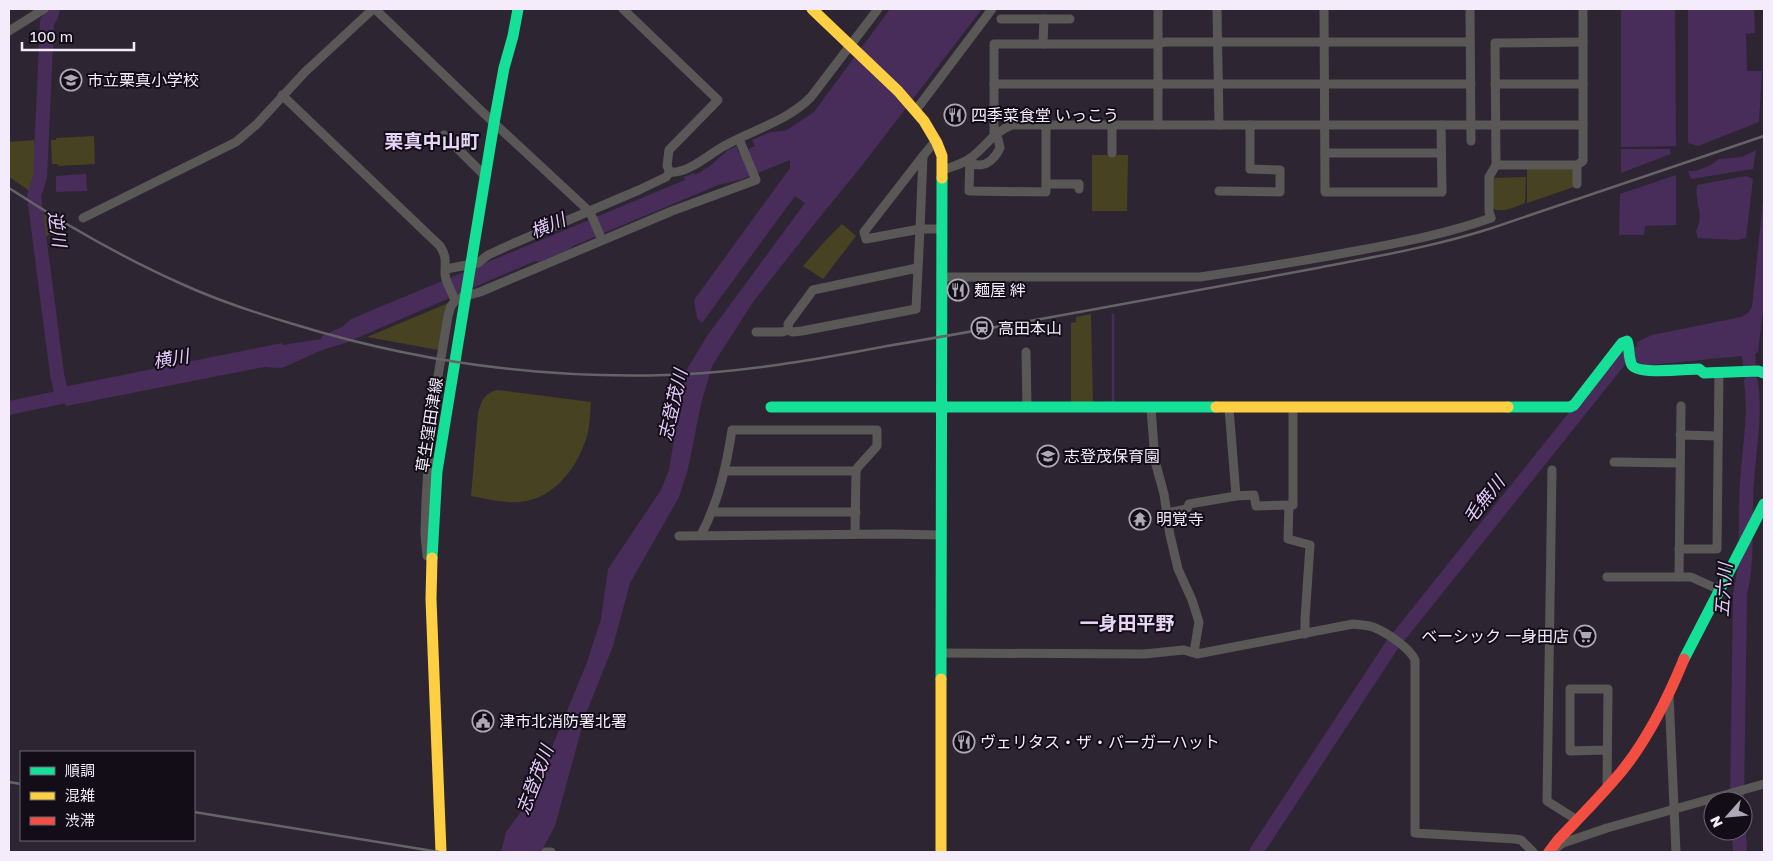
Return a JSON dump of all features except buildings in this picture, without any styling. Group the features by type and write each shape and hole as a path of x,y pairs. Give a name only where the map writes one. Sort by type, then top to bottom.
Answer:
{"street":[{"path":"9,31 44,9"},
{"path":"83,218 236,142 256,124 304,72 374,9 494,124 590,212 602,240"},
{"name":"草生窪田津線","path":"441,852 431,599 431,558 438,471 456,359 458,299 472,262 504,68 514,36 518,9"},
{"path":"623,9 718,100 669,150 667,166 670,172"},
{"path":"812,9 914,108 936,140 942,156 941,852"},
{"path":"670,172 674,173 692,166 724,145 779,121 800,109 878,9"},
{"path":"914,108 992,9"},
{"path":"1158,9 1158,125"},
{"path":"1218,9 1219,125"},
{"path":"1324,9 1325,192 1442,192 1441,125"},
{"path":"1470,9 1471,141"},
{"path":"1496,165 1577,165 1583,161 1583,9"},
{"path":"1002,19 1070,19"},
{"path":"1043,44 1044,19"},
{"path":"970,159 977,165 989,162 998,153 1000,143 994,136 994,44 1470,42"},
{"path":"942,277 1200,277 1239,272 1374,247 1450,230 1491,218 1489,211 1489,177 1496,165 1495,43 1583,42"},
{"path":"994,84 1471,84"},
{"path":"1495,84 1583,84"},
{"path":"282,95 440,246 445,254 446,272 458,299"},
{"path":"943,170 970,159 994,136 1012,125 1583,125"},
{"path":"970,159 969,190 1046,192 1046,125"},
{"path":"1112,125 1112,153"},
{"path":"1219,191 1280,192 1280,170 1250,169 1250,125"},
{"path":"444,136 485,176"},
{"path":"431,558 427,556 425,534 432,418 448,316 458,299 672,211 756,180 739,139"},
{"path":"936,140 864,232 866,239 920,229 942,229"},
{"path":"1325,153 1441,153"},
{"path":"756,332 802,331 916,309 923,156"},
{"path":"1577,165 1577,184"},
{"path":"446,272 478,263 488,255 504,247 639,190 666,177 670,172"},
{"path":"1046,184 1075,183"},
{"path":"789,330 788,324 813,290 917,268"},
{"path":"771,407 1570,407 1574,405 1622,343 1627,341 1630,346 1631,363 1634,368 1643,371 1699,369 1704,373 1761,372"},
{"path":"1026,352 1027,407"},
{"path":"1679,549 1717,549 1719,372"},
{"path":"1679,577 1681,406"},
{"path":"1167,513 1187,509 1189,504 1236,496 1254,495 1256,506 1293,505 1294,407"},
{"path":"1151,408 1155,461 1170,535 1178,569 1199,617 1200,626 1194,652"},
{"path":"1229,408 1236,496"},
{"path":"701,535 713,512 726,471 732,430 876,430 877,446 856,471 856,534"},
{"path":"1680,436 1718,436"},
{"path":"1614,462 1680,463"},
{"path":"1552,470 1547,802 1577,820"},
{"path":"726,471 856,471"},
{"path":"1289,505 1288,539 1310,545 1306,634"},
{"path":"1550,852 1607,788 1635,753 1668,695 1684,658 1763,507"},
{"path":"713,512 856,512"},
{"path":"679,536 941,535"},
{"path":"1608,576 1691,577 1720,590"},
{"path":"941,653 1144,654 1184,650 1197,654 1353,624 1366,625 1380,630 1414,656 1416,665 1415,833 1515,839 1521,840 1533,852"},
{"path":"1606,750 1570,751 1570,689 1608,690 1607,788"},
{"path":"1668,695 1676,852"},
{"path":"1560,841 1764,784"},
{"path":"546,852 551,852"}],"shaded area":[{"path":"890,9 982,9 860,168 753,302 712,366 701,404 688,469 679,497 630,583 613,646 585,716 555,826 541,852 501,852 506,832 524,808 525,799 533,793 586,665 601,619 608,569 661,490 669,470 684,380 683,376 707,336 805,203 795,196 702,323 697,318 694,300 790,168 790,160 740,180 718,185 573,246 570,249 539,262 535,261 348,342 322,350 282,368 264,367 66,406 63,387 282,343 283,345 321,339 322,336 342,327 351,319 685,180 684,177 694,173 695,175 710,166 728,150 737,146 740,153 755,146 752,140 768,133 787,130 814,112"},
{"path":"1621,9 1675,9 1676,146 1621,147"},
{"path":"1688,9 1754,9 1755,33 1746,34 1747,71 1762,71 1759,122 1698,146 1688,143"},
{"path":"94,136 95,164 58,166 58,164 52,164 51,140 56,140 56,138"},
{"path":"34,140 38,175 31,192 9,177 9,142"},
{"path":"1621,149 1670,149 1671,154 1621,173"},
{"path":"1756,150 1753,169 1691,179 1688,171 1696,171 1711,165 1719,159 1742,157"},
{"path":"1092,155 1128,155 1127,211 1092,211"},
{"path":"1527,169 1575,169 1574,187 1527,203"},
{"path":"86,174 87,191 56,192 56,176"},
{"path":"1676,175 1676,225 1645,226 1644,235 1619,235 1620,194"},
{"path":"1746,176 1753,179 1746,238 1737,240 1698,238 1696,231 1700,219 1696,191 1697,185"},
{"path":"1526,177 1525,203 1504,210 1492,208 1493,178"},
{"path":"1764,191 1764,302 1758,352 1755,354 1756,366 1743,367 1742,356 1645,367 1638,364 1637,342 1652,335 1741,317 1748,313 1752,307"},
{"path":"38,210 63,226 42,239"},
{"path":"842,224 856,236 823,279 803,266"},
{"path":"451,302 438,350 367,337"},
{"path":"1091,314 1093,405 1071,405 1071,323 1076,322 1076,317"},
{"path":"498,390 591,402 588,432 578,459 571,470 554,488 532,500 508,502 471,496 478,413 484,398"}],"waterway":[{"name":"逆川","path":"53,9 47,22 40,177 34,196 57,374 62,396"},
{"path":"1113,315 1113,403"},
{"name":"毛無川","path":"1256,852 1392,645 1623,356 1656,351"},
{"name":"五六川","path":"1737,791 1740,594 1746,538 1746,496 1752,419 1751,382"},
{"name":"横川","path":"9,408 81,393"},
{"name":"五六川","path":"1739,841 1740,852"}],"railway":[{"path":"9,188 94,240 184,285 251,311 338,337 384,348 477,365 571,374 666,375 721,372 805,361 1403,251 1448,241 1492,228 1764,136"},
{"path":"9,782 20,784"},
{"path":"195,812 439,852"}],"traffic: fast":[{"path":"432,558 437,471 494,123 504,68 518,9"},
{"path":"941,679 942,178"},
{"path":"1508,407 1570,407 1574,405 1622,343 1627,341 1632,365 1643,370 1699,369 1704,373 1758,371 1764,373"},
{"path":"771,407 1216,407"},
{"path":"1684,659 1764,504"}],"traffic: slow":[{"path":"812,9 898,91 924,121 942,156 942,178"},
{"path":"1216,407 1508,407"},
{"path":"432,558 431,599 441,852"},
{"path":"941,679 941,852"}],"traffic: jam":[{"path":"1549,852 1631,759 1657,718 1684,659"}],"place":[{"name":"市立栗真小学校","path":"71,80"},
{"name":"四季菜食堂 いっこう","path":"955,115"},
{"name":"麺屋 絆","path":"958,290"},
{"name":"高田本山","path":"982,328"},
{"name":"志登茂保育園","path":"1048,456"},
{"name":"明覚寺","path":"1140,519"},
{"name":"ベーシック 一身田店","path":"1585,636"},
{"name":"津市北消防署北署","path":"483,721"},
{"name":"ヴェリタス・ザ・バーガーハット","path":"964,742"}],"district":[{"name":"栗真中山町","path":"432,141"},
{"name":"一身田平野","path":"1127,623"}],"water label":[{"name":"志登茂川","path":"673,405"},
{"name":"志登茂川","path":"535,780"}]}
